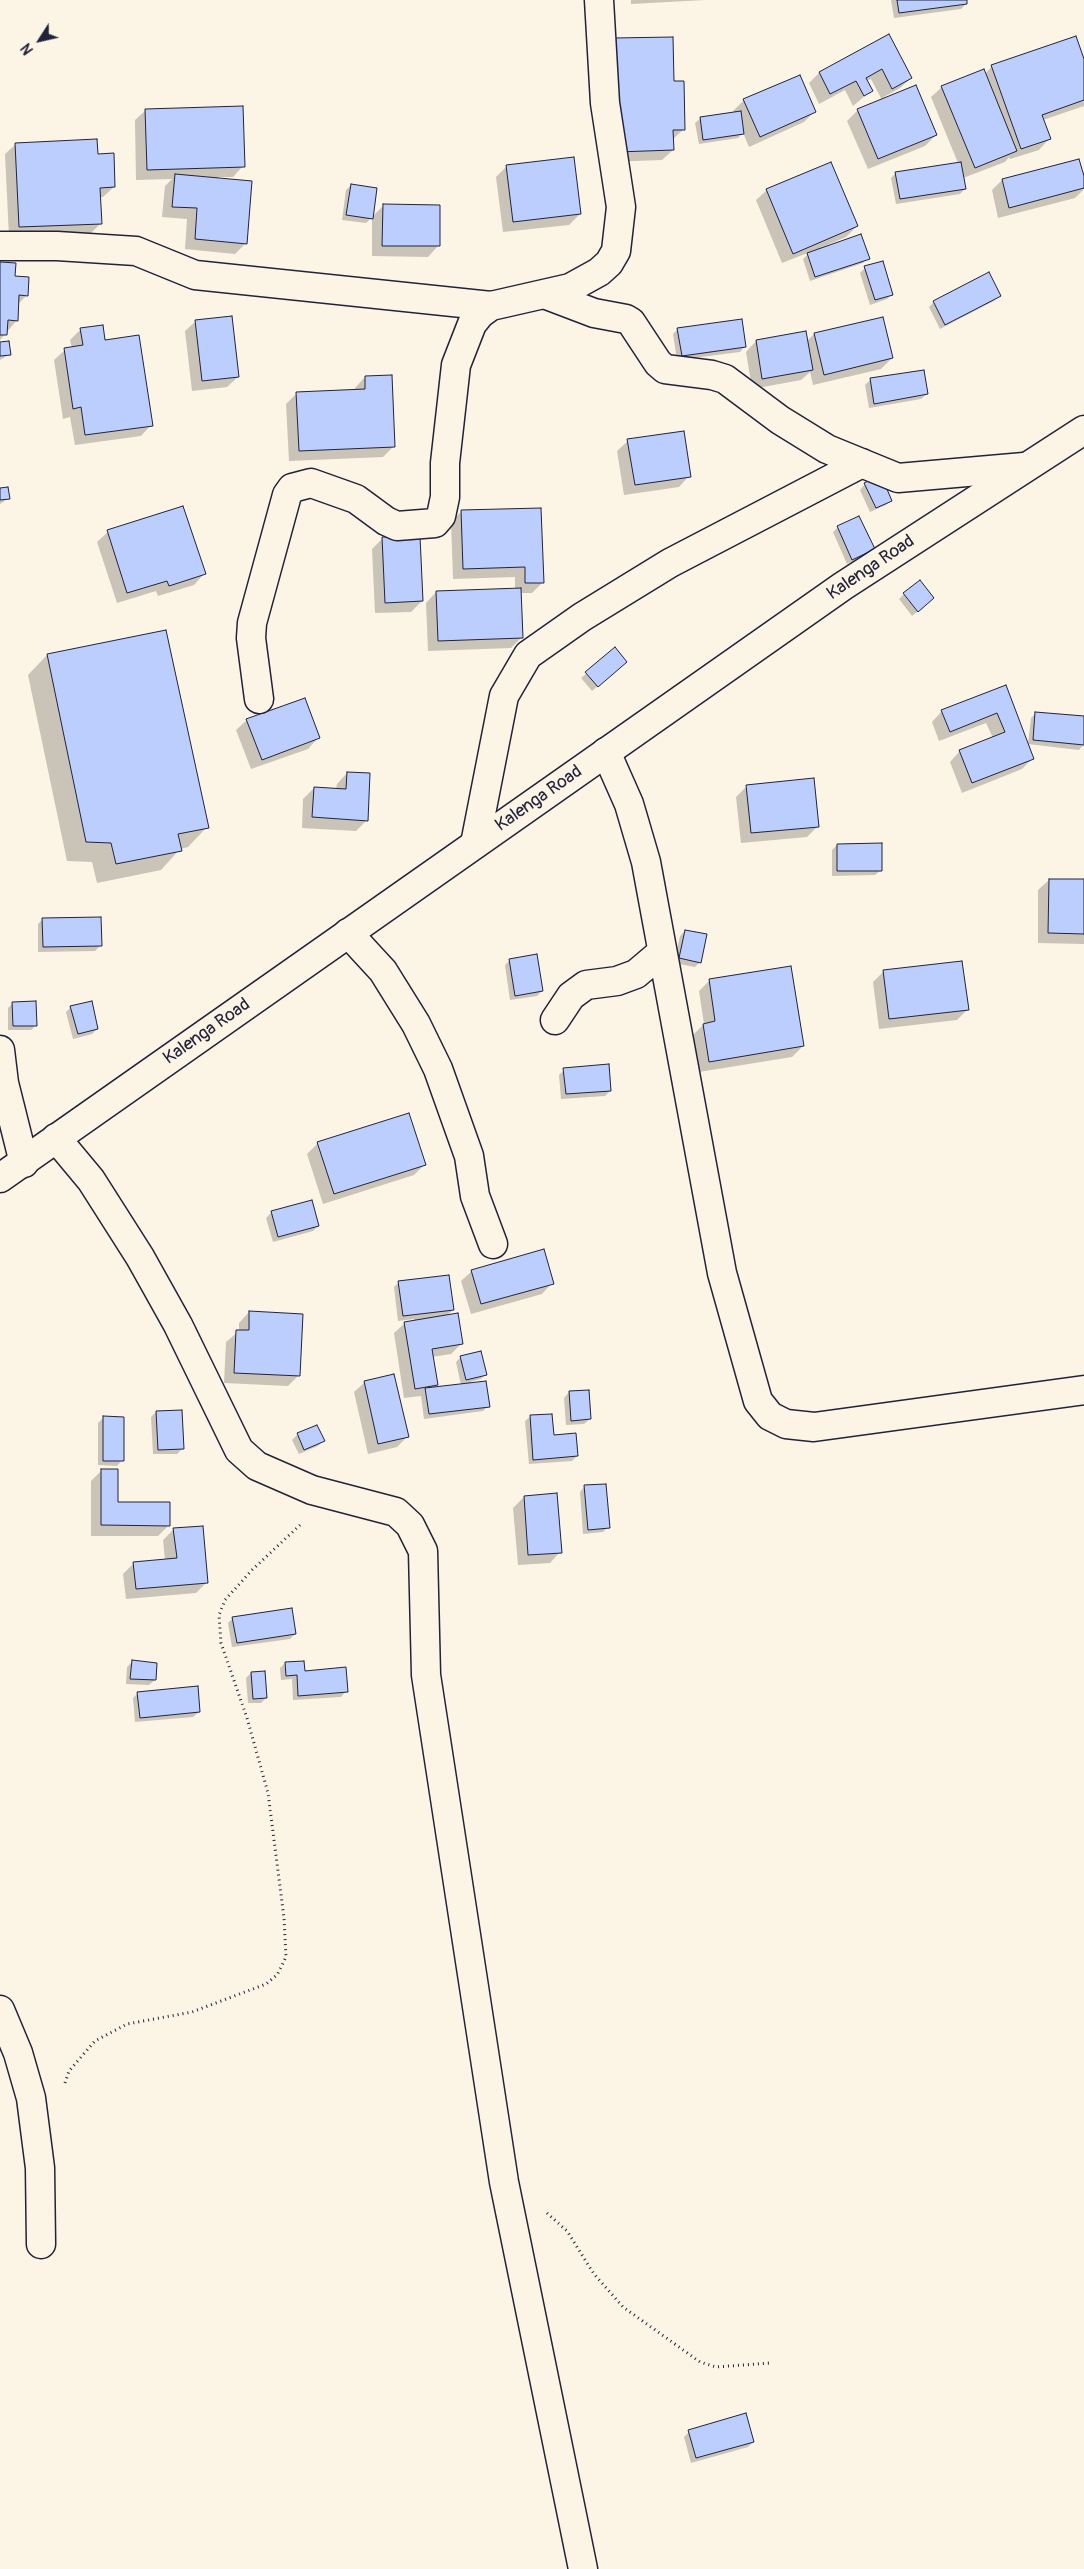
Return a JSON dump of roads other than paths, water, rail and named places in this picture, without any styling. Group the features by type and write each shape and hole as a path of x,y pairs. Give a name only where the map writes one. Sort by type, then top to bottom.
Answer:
{"street":[{"path":"0,246 57,246 136,252 195,275 491,306 570,288 598,272 609,263 616,251 621,207 605,103 599,0"},
{"path":"544,294 594,313 626,318 631,322 658,364 665,369 712,374 725,379 780,420 828,449 898,478 1024,467"},
{"path":"259,699 251,638 252,623 287,495 295,486 311,483 356,500 386,521 397,526 435,523 441,516 444,497 445,463 456,365 472,324 480,314 491,306"},
{"name":"Kalenga Road","path":"0,1178 24,1163 56,1138 843,586 1024,467 1084,430"},
{"path":"474,844 504,696 528,655 582,616 670,563 862,463"},
{"path":"606,752 629,804 646,862 722,1273 758,1401 770,1416 786,1424 814,1427 1084,1390"},
{"path":"348,933 382,971 416,1024 438,1068 468,1156 475,1196 493,1244"},
{"path":"555,1020 572,996 586,985 618,981 636,974 662,952"},
{"path":"0,1050 4,1083 24,1163"},
{"path":"56,1138 91,1180 140,1257 178,1325 239,1450 257,1466 312,1490 396,1512 410,1525 423,1551 426,1675 504,2182 582,2569"},
{"path":"0,2010 18,2053 31,2098 40,2168 41,2244"}]}
